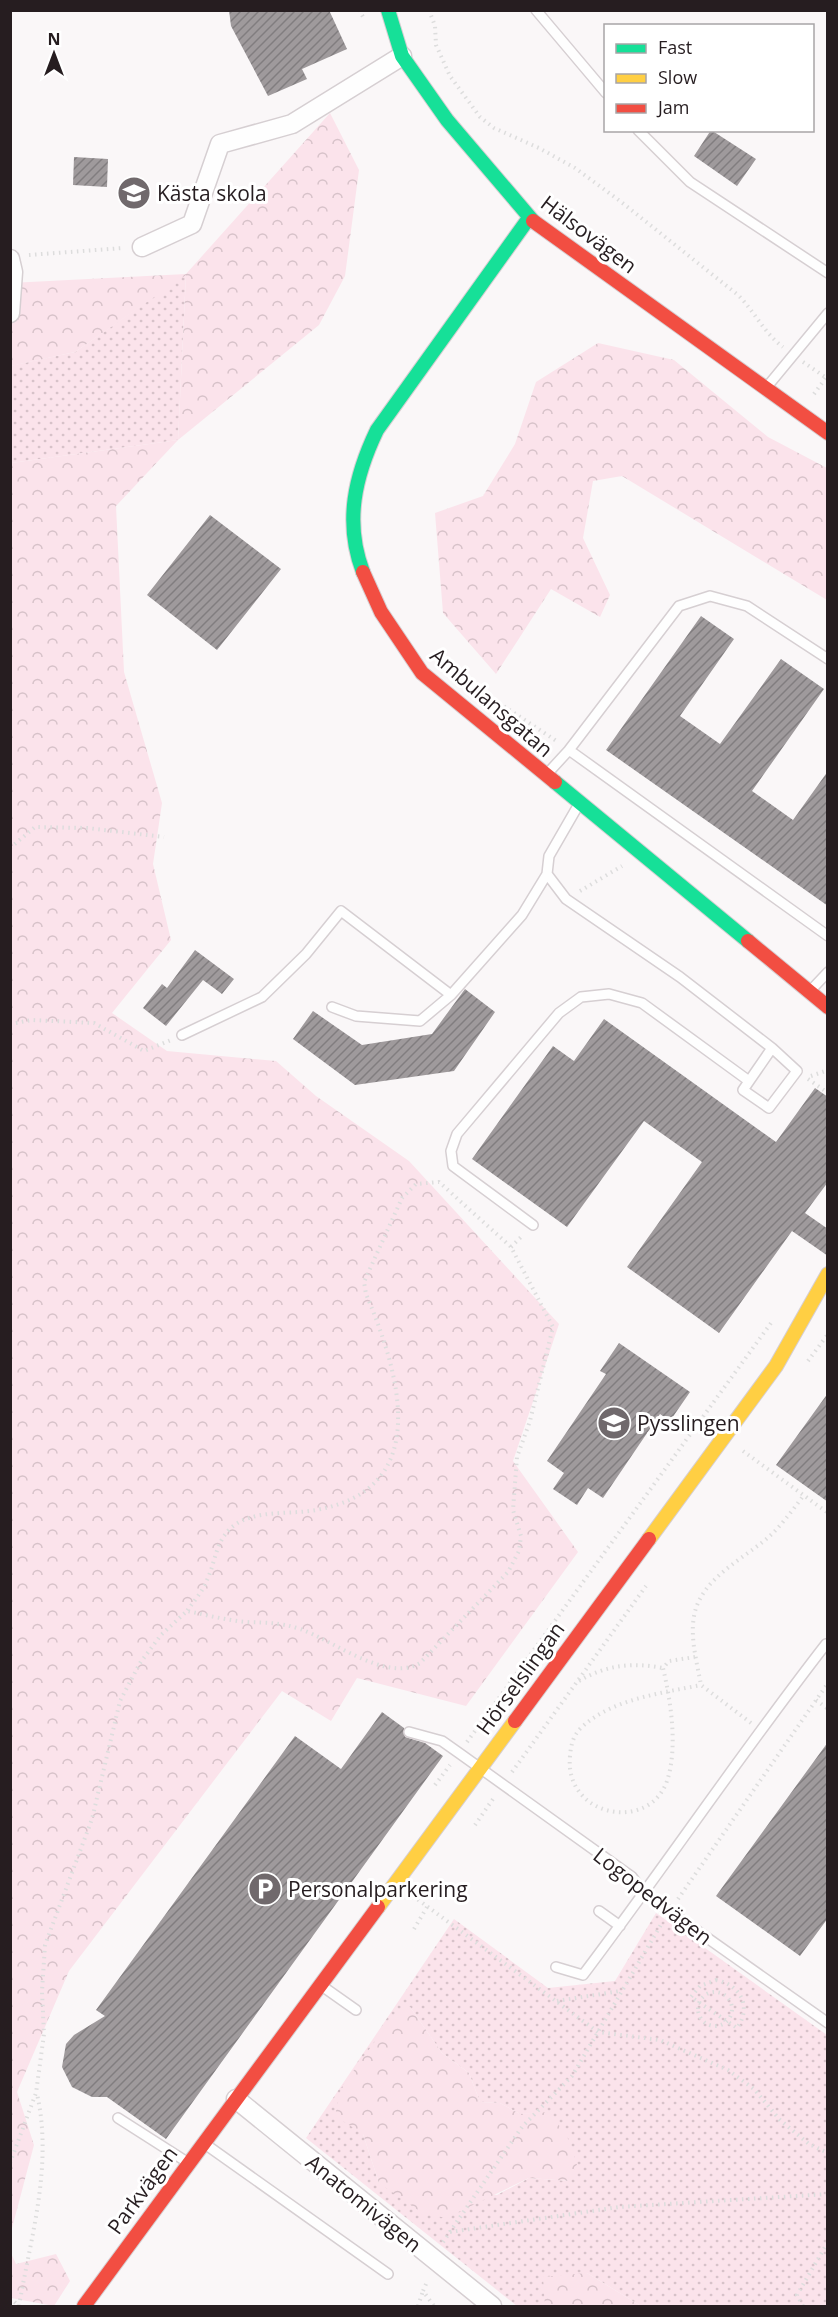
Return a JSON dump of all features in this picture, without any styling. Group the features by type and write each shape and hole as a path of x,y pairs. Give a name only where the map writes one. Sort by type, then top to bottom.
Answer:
{"street":[{"name":"Hälsovägen","path":"388,10 402,56 447,120 529,218 828,433"},
{"path":"142,246 192,224 220,144 292,124 402,56"},
{"name":"Ambulansgatan","path":"529,218 381,421 365,456 354,494 354,534 362,571 396,639 422,673 640,855 828,1007"},
{"path":"12,306 16,257"},
{"name":"Hörselslingan","path":"236,2099 776,1366 828,1274"},
{"name":"Parkvägen","path":"84,2307 236,2099"},
{"name":"Anatomivägen","path":"236,2099 492,2307"}],"lane":[{"path":"536,10 604,91"},
{"path":"640,132 690,182 828,273"},
{"path":"765,389 828,314"},
{"path":"545,776 569,750 679,606 710,596 747,606 828,659"},
{"path":"569,750 828,936"},
{"path":"332,1007 356,1016 420,1021 451,995 522,915 547,874 549,856 579,804"},
{"path":"547,874 566,899 680,977 772,1048 797,1071 769,1108 743,1090 772,1048"},
{"path":"182,1035 262,997 306,954 341,911 451,995"},
{"path":"808,993 828,972"},
{"path":"533,1225 453,1166 451,1151 457,1134 544,1030 559,1013 581,997 609,994 642,1003 749,1081"},
{"path":"556,1967 583,1975 645,1894 760,1729 826,1644"},
{"name":"Logopedvägen","path":"409,1732 442,1742 459,1753 632,1877 645,1894 828,2023"},
{"path":"599,1911 620,1926"},
{"path":"321,1984 357,2010"},
{"path":"118,2118 188,2163"},
{"path":"203,2143 388,2274"}],"path":[{"path":"429,10 435,26 436,45 450,76 480,117 494,128 539,148 575,168 620,201 738,295 751,309 768,337"},
{"path":"16,257 142,246"},
{"path":"493,699 569,750"},
{"path":"10,849 35,827 87,828 164,837"},
{"path":"566,899 640,855"},
{"path":"10,1024 32,1020 94,1023 144,1051 182,1035"},
{"path":"828,1070 806,1078 828,1093"},
{"path":"10,2163 36,2093 44,2034 42,1991 45,1946 92,1819 120,1701 147,1654 161,1635 187,1611 207,1581 217,1546 232,1528 250,1516 329,1508 351,1498 377,1481 392,1462 397,1438 394,1368 366,1294 364,1282 402,1198 416,1184 439,1182 511,1247 553,1327 530,1421 517,1457 513,1510 520,1536 519,1551 507,1572 420,1663 410,1669 361,1659 302,1630 269,1621 246,1622 187,1611"},
{"path":"430,1792 774,1319"},
{"path":"743,1451 828,1513"},
{"path":"800,1720 760,1729 701,1685 695,1657 694,1616 701,1596 720,1574 772,1533 804,1495"},
{"path":"663,1668 669,1661 695,1657"},
{"path":"576,1683 589,1675 616,1666 642,1664 663,1668"},
{"path":"663,1668 669,1691 670,1764 666,1782 655,1800 645,1808 624,1812 597,1807 579,1796 570,1775 573,1738 579,1729 613,1708 669,1691 701,1685"},
{"path":"440,2246 522,2127 572,2076 670,1911 800,1720 828,1683"},
{"path":"816,1700 828,1710"},
{"path":"395,1883 598,2032 660,2040 728,2070 754,2089 780,2120 809,2144 828,2153"},
{"path":"414,1929 427,1906"},
{"path":"725,1982 728,1977"},
{"path":"707,1982 725,1982 739,1992 744,2008 737,2028 699,2002 691,1997 700,1986 707,1982"},
{"path":"556,2001 621,1991"},
{"path":"710,1992 721,1992 732,2006 727,2021 715,2026 705,2023 699,2014 699,2002 710,1992"},
{"path":"19,2306 40,2193 44,2143 42,2118 36,2093"},
{"path":"449,2232 619,2207 828,2194"},
{"path":"803,2307 797,2295 828,2242"},
{"path":"418,2307 426,2284"},
{"path":"423,2291 434,2307"},
{"path":"10,2298 19,2306"}],"green space":[{"path":"330,113 359,170 345,276 319,325 178,440 186,275 75,352 11,366 10,283 186,274"},
{"path":"186,274 178,440 11,463 10,366 75,352"},
{"path":"598,343 674,360 768,437 827,468 827,600 622,476 593,481 583,538 610,595 600,617 551,589 496,674 443,613 435,513 483,496 515,444 536,382"},
{"path":"178,440 116,506 124,672 162,803 153,864 171,940 112,1013 167,1051 276,1061 316,1096 409,1161 559,1324 513,1461 578,1552 466,1706 357,1678 331,1721 282,1691 69,1971 17,2092 34,2145 11,2232 11,463"},
{"path":"656,1913 827,2035 827,2306 641,2306 587,2273 545,2295 545,2306 517,2306 306,2138 454,1919 548,1988 615,1981","holes":["410,2007 442,2053 469,2073 480,2102 500,2103 520,2114 549,2113 570,2181 529,2178 497,2195 379,2183 363,2134"]},
{"path":"410,2007 442,2053 469,2073 480,2102 500,2103 520,2114 549,2112 567,2136 577,2164 570,2181 529,2178 446,2218 422,2213 379,2183 363,2134 335,2116 341,2088 389,2022"},
{"path":"10,2251 16,2264 56,2254 70,2281 54,2306 11,2298"},
{"path":"587,2273 641,2306 545,2306 543,2277"}],"building":[{"path":"229,10 329,10 347,49 302,69 307,79 268,96 231,26"},
{"path":"710,132 714,132 756,159 737,186 694,156"},
{"path":"74,157 108,159 107,187 73,185"},
{"path":"210,515 281,569 217,650 147,595"},
{"path":"701,616 734,639 680,716 720,744 781,659 824,689 752,791 793,820 828,771 828,906 606,750"},
{"path":"195,950 234,979 222,994 203,980 166,1026 143,1008 162,984 167,988"},
{"path":"465,989 495,1012 454,1071 355,1085 293,1039 313,1011 362,1045 432,1034"},
{"path":"604,1019 776,1142 815,1088 828,1097 828,1182 805,1213 828,1229 828,1256 792,1231 719,1333 627,1267 702,1162 644,1121 567,1227 472,1159 553,1046 574,1061"},
{"name":"Pysslingen","path":"619,1343 690,1392 670,1421 660,1414 603,1498 588,1488 577,1505 553,1489 564,1473 547,1461 606,1374 600,1371"},
{"path":"828,1393 828,1502 776,1465"},
{"name":"Personalparkering","path":"382,1712 404,1728 405,1737 425,1743 443,1756 166,2139 107,2097 92,2097 72,2087 62,2067 66,2044 74,2035 105,2016 96,2010 295,1736 341,1769"},
{"path":"828,1742 828,1918 800,1956 716,1896"}],"traffic: fast":[{"path":"388,10 402,56 447,120 533,221"},
{"path":"363,572 357,553 353,517 358,482 369,447 377,430 529,218"},
{"path":"555,782 748,941"}],"traffic: slow":[{"path":"649,1539 776,1366 828,1274"},
{"path":"378,1907 515,1721"}],"traffic: jam":[{"path":"533,221 828,433"},
{"path":"363,572 381,612 422,673 555,782"},
{"path":"748,941 828,1007"},
{"path":"515,1721 649,1539"},
{"path":"84,2306 378,1907"}],"place":[{"name":"Kästa skola","path":"134,193"},
{"name":"Pysslingen","path":"614,1423"},
{"name":"Personalparkering","path":"265,1889"}]}
